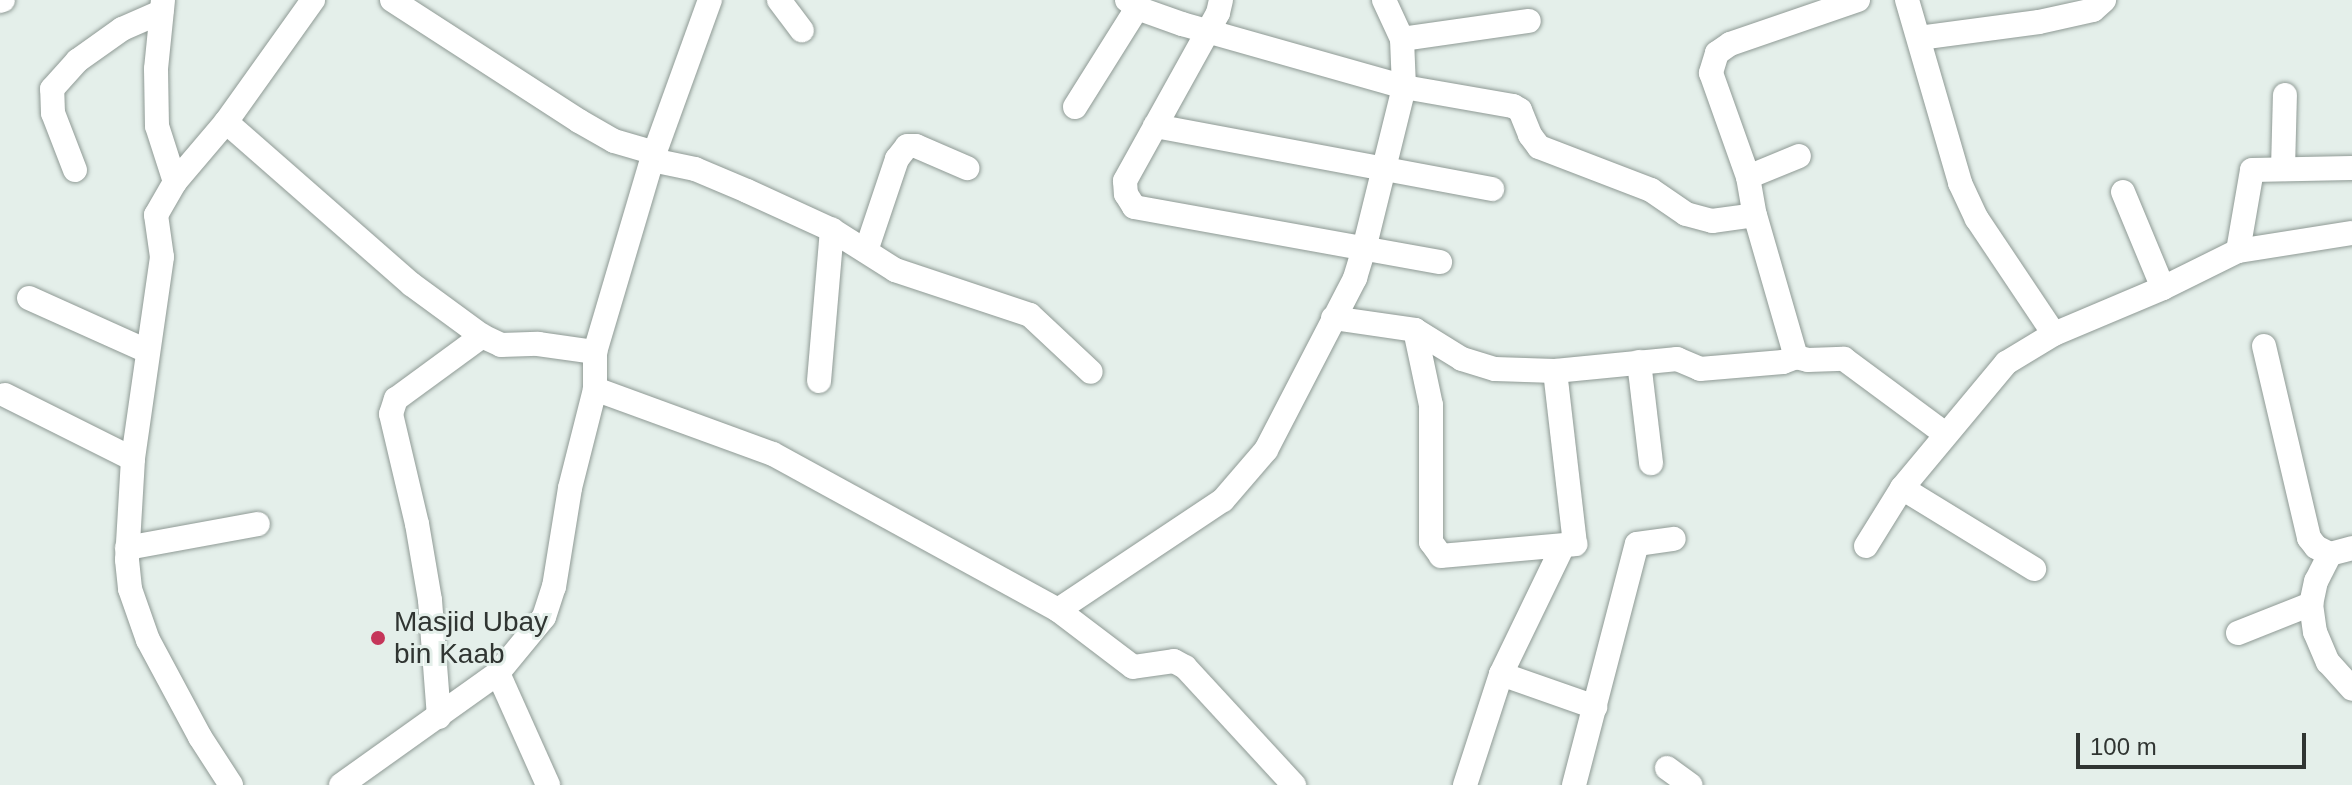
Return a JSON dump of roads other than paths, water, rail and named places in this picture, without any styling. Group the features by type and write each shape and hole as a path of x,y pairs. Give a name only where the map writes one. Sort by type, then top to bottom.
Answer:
{"street":[{"path":"231,785 200,737 148,640 130,589 127,548 133,459 162,257 157,210 175,182 226,122 313,0"},
{"path":"392,0 614,141 695,169 832,230 895,270 1030,315 1091,372"},
{"path":"348,783 498,673 544,617 554,587 570,488 595,389 595,352 653,157 710,0"},
{"path":"779,0 802,30"},
{"path":"1221,0 1208,31 1125,181 1126,194 1134,207 1440,262"},
{"path":"1058,610 1223,500 1266,450 1355,278 1364,249 1404,87 1402,39 1384,0"},
{"path":"1796,357 1755,215 1748,177 1711,73 1717,53 1730,44 1858,0"},
{"path":"1907,0 1960,183 1977,219 2054,334"},
{"path":"1919,38 2039,22 2093,10 2104,0"},
{"path":"164,4 156,69 157,126 175,182"},
{"path":"75,170 53,113 52,89 77,61 164,4"},
{"path":"1075,107 1132,4 1208,31 1404,87 1513,106 1520,110 1530,135 1539,147 1651,190 1698,220 1755,215"},
{"path":"1402,39 1529,21"},
{"path":"2283,169 2285,95"},
{"path":"226,122 411,284 482,336 501,345 538,344 595,352"},
{"path":"1155,126 1492,189"},
{"path":"866,251 897,159 907,146 916,146 967,168"},
{"path":"1748,177 1799,156"},
{"path":"2238,251 2251,172 2256,168 2352,168"},
{"path":"2123,192 2163,288"},
{"path":"819,381 832,230"},
{"path":"1866,546 1902,488 1944,433 2006,363 2054,334 2163,288 2238,251 2352,233"},
{"path":"29,298 147,351"},
{"path":"1333,318 1415,330 1462,359 1495,369 1555,371 1677,359 1700,369 1783,362 1796,357 1808,360 1844,359 1944,433"},
{"path":"1415,330 1431,405 1434,550 1450,557 1562,548 1575,544 1555,371"},
{"path":"439,717 427,585 391,414 396,399 482,336"},
{"path":"2264,346 2309,538 2316,547 2341,551"},
{"path":"1639,362 1651,463"},
{"path":"595,389 773,454 1058,610 1133,667 1174,661 1185,667 1294,785"},
{"path":"5,395 133,459"},
{"path":"1902,488 2034,569"},
{"path":"127,548 258,524"},
{"path":"1574,785 1637,544 1674,539"},
{"path":"1465,785 1501,674 1562,548"},
{"path":"2341,551 2316,581 2311,604 2315,632 2328,662 2348,676"},
{"path":"2238,633 2311,604"},
{"path":"498,673 548,785"},
{"path":"1501,674 1595,707"},
{"path":"1667,768 1690,785"}],"place":[{"name":"Masjid Ubay bin Kaab","path":"378,638"}]}
